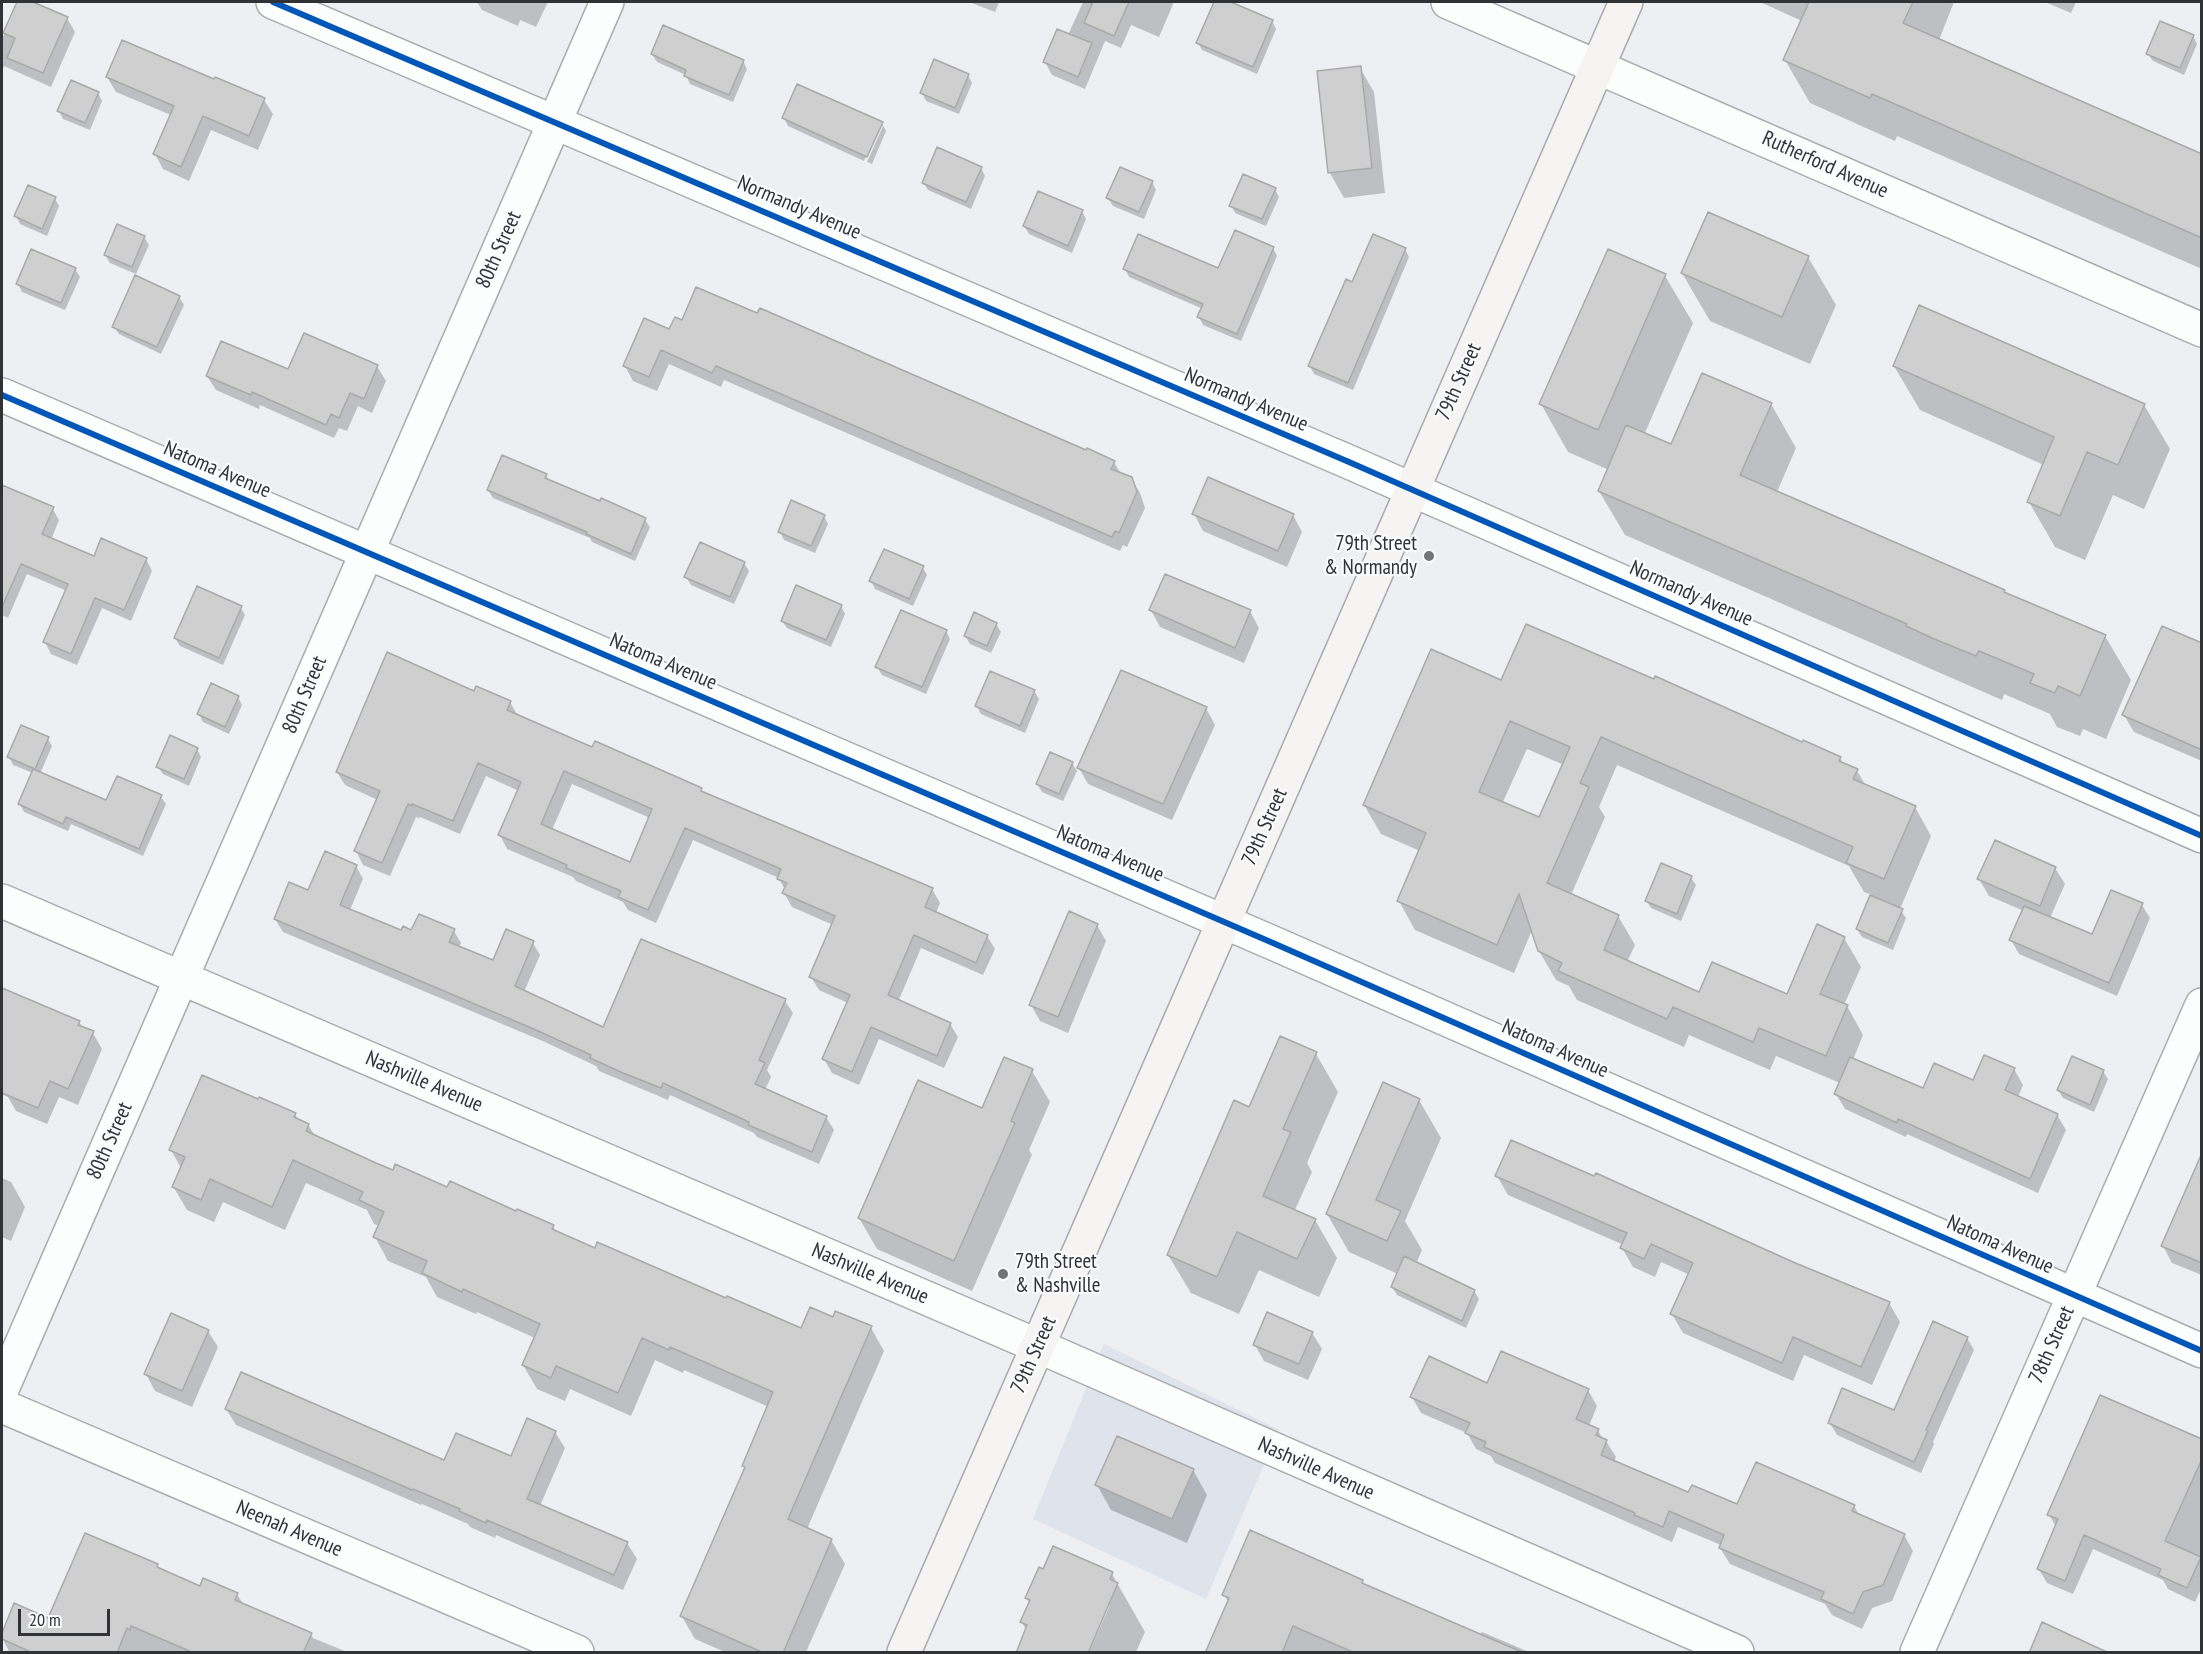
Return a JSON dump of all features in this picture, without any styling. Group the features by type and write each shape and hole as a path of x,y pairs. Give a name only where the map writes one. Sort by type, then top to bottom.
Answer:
{"main road":[{"name":"79th Street","path":"904,1653 1626,2"}],"street":[{"name":"Normandy Avenue","path":"273,2 1412,490 2202,836"},
{"name":"80th Street","path":"2,1389 608,2"},
{"name":"Rutherford Avenue","path":"1448,2 1598,65 2202,330"},
{"name":"Natoma Avenue","path":"2,395 1223,921 2202,1351"},
{"name":"Nashville Avenue","path":"2,901 1038,1346 1737,1653"},
{"name":"78th Street","path":"1917,1653 2202,1005"},
{"name":"Neenah Avenue","path":"2,1406 577,1653"}],"shaded area":[{"path":"1104,1344 1279,1430 1206,1599 1033,1519"}],"building":[{"path":"17,2 33,2 68,17 43,73 7,58 15,38 3,33"},
{"path":"1093,2 1129,2 1114,36 1084,23"},
{"path":"1214,2 1231,2 1273,20 1253,67 1196,43"},
{"path":"1809,2 1913,2 1903,23 2202,154 2202,238 1872,94 1870,98 1783,60"},
{"path":"2160,21 2194,35 2180,68 2146,54"},
{"path":"663,25 744,60 729,95 684,76 686,70 651,54"},
{"path":"1057,29 1092,43 1078,77 1043,62"},
{"path":"122,40 265,98 249,136 203,116 181,167 153,154 174,106 106,77"},
{"path":"934,59 969,74 955,108 920,93"},
{"path":"1361,66 1372,168 1328,173 1317,71"},
{"path":"71,80 99,92 85,123 57,111"},
{"path":"797,84 883,122 867,157 782,118"},
{"path":"937,147 982,167 966,202 922,183"},
{"path":"1120,167 1153,181 1139,212 1106,198"},
{"path":"1243,174 1276,188 1262,219 1229,206"},
{"path":"28,185 56,197 42,229 14,216"},
{"path":"1038,191 1083,210 1068,246 1023,226"},
{"path":"1708,212 1809,256 1782,317 1681,273"},
{"path":"117,224 145,236 132,267 104,255"},
{"path":"1235,230 1274,247 1237,334 1197,317 1203,304 1123,269 1138,234 1218,268"},
{"path":"1373,234 1406,248 1348,383 1308,366 1346,279 1352,282"},
{"path":"31,249 76,268 61,303 16,284"},
{"path":"1608,249 1666,274 1598,430 1539,404"},
{"path":"135,275 180,296 157,347 112,327"},
{"path":"696,287 757,313 760,308 1115,461 1111,469 1132,477 1137,492 1119,533 1115,531 1112,537 716,366 712,373 661,350 649,377 623,366 644,318 669,329 675,317 682,320"},
{"path":"1919,305 2145,404 2118,465 2087,452 2060,516 2027,502 2054,437 1893,366"},
{"path":"304,333 378,365 364,399 350,393 339,418 331,414 326,425 252,392 251,395 206,376 221,341 288,369"},
{"path":"1702,373 1772,403 1740,475 2106,635 2080,696 2058,686 2055,693 2030,683 2034,674 1979,651 1976,656 1932,638 1906,626 1907,624 1598,491 1626,425 1671,444"},
{"path":"502,455 547,474 545,478 600,501 601,498 646,518 631,554 586,534 587,532 487,490"},
{"path":"1208,477 1294,514 1278,551 1192,514"},
{"path":"2,485 54,507 42,534 94,556 101,538 147,558 124,610 95,598 71,654 43,642 68,584 21,564 2,607"},
{"path":"791,500 825,515 811,546 778,532"},
{"path":"700,542 745,562 730,597 684,577"},
{"path":"884,549 924,566 909,599 869,581"},
{"path":"1165,574 1251,610 1235,648 1149,610"},
{"path":"796,585 842,605 826,640 781,621"},
{"path":"197,586 242,606 219,658 174,638"},
{"path":"901,610 947,630 922,687 875,667"},
{"path":"974,612 997,623 987,646 964,636"},
{"path":"1526,624 1654,679 1655,676 1802,742 1803,740 1841,757 1839,761 1858,769 1853,779 1916,806 1884,879 1846,863 1853,847 1601,737 1580,783 1589,787 1547,883 1619,915 1604,950 1699,992 1712,962 1787,994 1817,924 1845,937 1820,994 1848,1005 1826,1056 1759,1028 1753,1042 1673,1007 1667,1019 1558,971 1562,963 1538,951 1519,894 1497,945 1397,901 1426,833 1363,805 1431,649 1501,680","holes":["1510,721 1570,747 1539,817 1479,792"]},
{"path":"2162,626 2202,643 2202,750 2122,715"},
{"path":"387,652 474,691 476,686 511,701 507,710 592,747 595,741 702,788 701,791 933,888 925,907 988,935 976,963 914,935 888,995 951,1023 937,1056 871,1027 852,1072 822,1059 850,995 809,977 835,916 782,893 787,883 777,879 781,869 685,828 648,910 618,897 621,891 566,868 567,865 498,835 521,782 478,763 453,821 408,804 382,863 354,851 380,791 336,772","holes":["564,771 652,809 630,862 541,824"]},
{"path":"1121,670 1207,707 1163,804 1077,768"},
{"path":"990,671 1035,690 1020,726 975,706"},
{"path":"211,683 239,696 225,727 197,714"},
{"path":"21,725 49,737 35,769 7,757"},
{"path":"170,735 198,748 184,779 156,767"},
{"path":"1050,752 1073,762 1059,794 1036,784"},
{"path":"33,769 106,800 117,776 162,795 139,849 66,817 63,824 18,804"},
{"path":"1995,840 2056,867 2040,906 1977,879"},
{"path":"325,851 357,865 340,905 401,930 403,926 411,930 419,914 455,929 449,942 493,960 506,929 534,941 515,986 603,1027 641,939 786,999 759,1060 765,1063 755,1084 827,1116 812,1152 748,1125 749,1122 663,1083 661,1088 623,1073 590,1058 591,1055 536,1030 274,919 289,882 308,890"},
{"path":"1661,863 1692,876 1677,914 1645,901"},
{"path":"2111,890 2143,903 2109,983 2009,940 2024,906 2092,934"},
{"path":"1870,895 1903,909 1888,943 1856,929"},
{"path":"1069,911 1098,924 1058,1017 1029,1005"},
{"path":"2,988 80,1021 78,1025 94,1031 68,1089 50,1081 38,1108 2,1093"},
{"path":"1280,1036 1317,1052 1283,1129 1291,1132 1263,1196 1316,1219 1297,1259 1237,1232 1217,1277 1167,1255 1234,1100 1249,1107"},
{"path":"1984,1055 2015,1068 2005,1090 2058,1114 2030,1179 1898,1119 1897,1123 1834,1094 1850,1057 1923,1088 1934,1063 1973,1080"},
{"path":"2072,1056 2104,1070 2090,1105 2057,1090"},
{"path":"1004,1057 1033,1069 1011,1121 1015,1123 954,1261 858,1218 918,1080 982,1108"},
{"path":"202,1075 296,1113 294,1117 309,1124 306,1131 376,1163 393,1170 395,1164 447,1187 450,1181 516,1211 517,1209 554,1225 552,1229 595,1248 597,1242 801,1328 810,1307 833,1317 835,1311 872,1326 788,1519 832,1539 783,1653 764,1653 680,1616 745,1467 742,1466 773,1392 670,1347 669,1350 642,1338 618,1393 556,1366 551,1378 522,1365 540,1324 422,1273 427,1261 373,1237 384,1212 359,1200 363,1192 293,1160 272,1207 210,1179 201,1200 172,1187 185,1157 169,1150"},
{"path":"1383,1082 1420,1099 1376,1200 1401,1211 1387,1241 1326,1214"},
{"path":"1511,1140 1594,1176 1596,1173 1793,1262 1890,1302 1861,1367 1793,1337 1782,1363 1670,1314 1693,1263 1651,1244 1644,1259 1620,1248 1627,1233 1495,1176"},
{"path":"2202,1153 2202,1263 2161,1246"},
{"path":"1404,1256 1475,1290 1462,1321 1391,1287"},
{"path":"1267,1312 1313,1332 1299,1364 1253,1345"},
{"path":"171,1313 209,1330 182,1391 144,1374"},
{"path":"1933,1321 1968,1337 1914,1462 1828,1423 1842,1388 1894,1410"},
{"path":"1501,1351 1589,1389 1576,1419 1599,1429 1596,1435 1607,1440 1601,1455 1688,1492 1692,1485 1737,1504 1756,1462 1855,1505 1852,1511 1905,1534 1883,1585 1863,1592 1853,1614 1821,1599 1824,1592 1719,1548 1724,1535 1669,1511 1663,1527 1634,1515 1635,1513 1484,1447 1486,1442 1465,1433 1470,1423 1410,1397 1429,1356 1487,1383"},
{"path":"241,1372 444,1460 456,1433 511,1456 527,1418 556,1431 527,1499 628,1542 614,1575 487,1520 486,1523 459,1511 460,1509 225,1409"},
{"path":"2100,1395 2202,1439 2202,1459 2165,1541 2201,1557 2187,1588 2158,1575 2161,1569 2084,1535 2065,1581 2037,1569 2058,1519 2047,1515"},
{"path":"1117,1436 1194,1469 1172,1519 1095,1485"},
{"path":"1250,1530 1363,1580 1362,1583 1524,1653 1355,1653 1293,1626 1282,1653 1205,1653 1229,1598 1222,1595"},
{"path":"85,1533 158,1564 157,1567 200,1586 203,1578 238,1593 235,1600 312,1633 303,1653 194,1653 131,1626 130,1630 127,1628 117,1653 33,1653 2,1639 2,1633 14,1603 48,1618"},
{"path":"1053,1546 1113,1572 1110,1579 1118,1583 1088,1653 1016,1653 1027,1625 1020,1622 1030,1600 1025,1598 1039,1567 1043,1569"},
{"path":"2042,1622 2109,1653 2029,1653"}],"cycle path":[{"path":"273,2 1349,462 2202,836"},
{"path":"2,395 1273,943 2202,1351"}],"place":[{"name":"79th Street & Normandy","path":"1429,556"},
{"name":"79th Street & Nashville","path":"1003,1274"}]}
